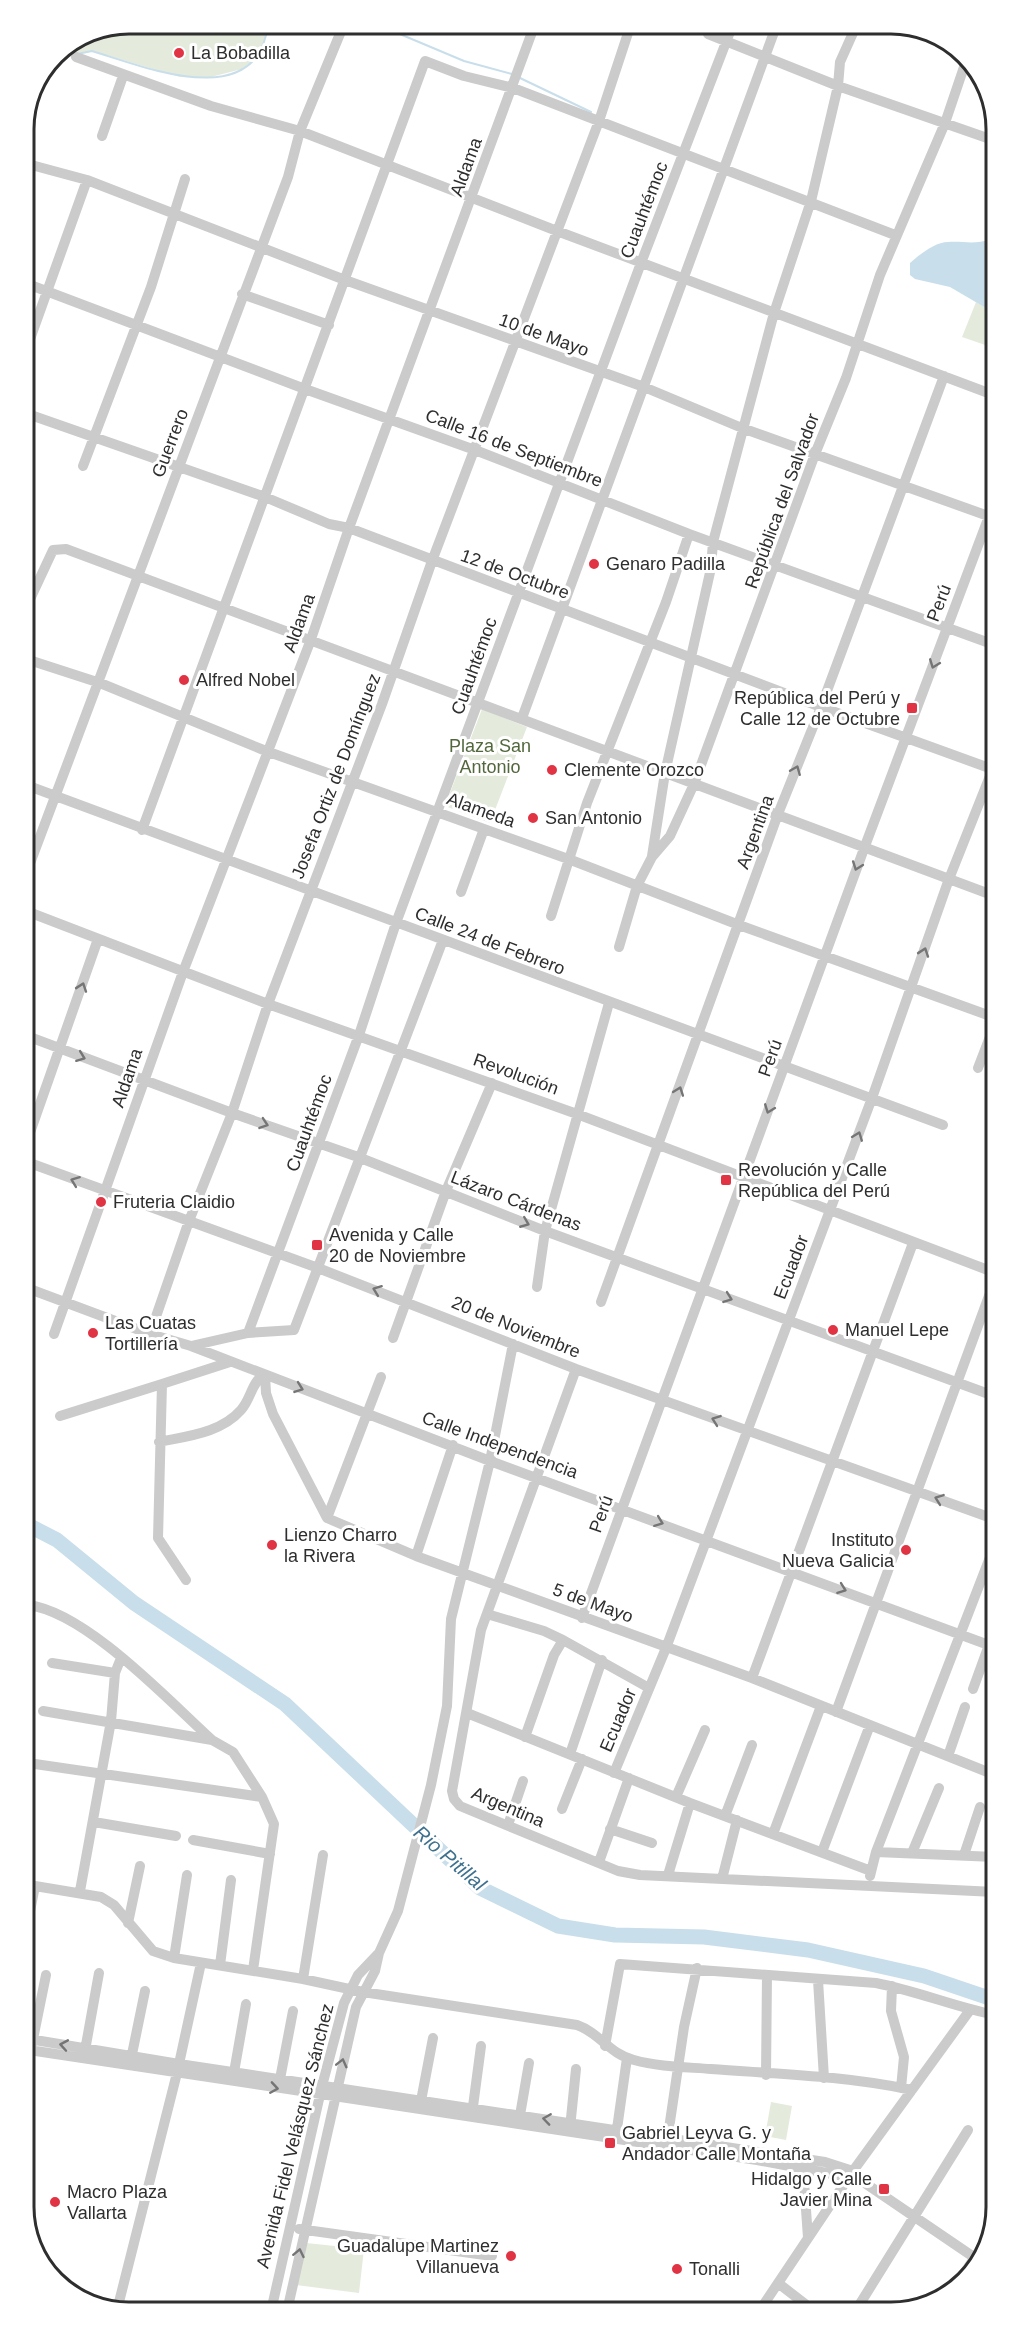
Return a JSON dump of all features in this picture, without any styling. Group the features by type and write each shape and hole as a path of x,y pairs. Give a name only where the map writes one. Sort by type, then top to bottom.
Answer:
{"street":[{"name":"Guerrero","path":"35,850 100,683 242,294 288,177 300,131 340,34"},
{"name":"Aldama","path":"54,1334 183,972 310,642 349,528 431,312 531,35"},
{"name":"Josefa Ortiz de Domínguez","path":"150,1334 189,1221 232,1113 268,1004 394,670 432,561 476,450 514,342 599,121 627,35"},
{"path":"710,35 838,86 986,138"},
{"name":"Cuauhtémoc","path":"248,1333 359,1035 396,923 600,372 729,35"},
{"path":"522,718 773,35"},
{"path":"652,857 665,773 711,568 713,542 774,313 811,201 838,86 840,62 852,35"},
{"path":"76,57 123,76 212,106 300,131 682,279 986,392"},
{"path":"142,830 425,61 465,76 513,88 895,235"},
{"name":"República del Salvador","path":"619,947 637,886 652,857 670,836 694,784 737,674 895,235 945,123 963,69"},
{"path":"102,136 123,76"},
{"name":"10 de Mayo","path":"35,167 87,180 173,215 431,312 644,387 742,428 986,513"},
{"path":"83,466 137,324 185,179"},
{"path":"35,327 87,180"},
{"name":"Calle 16 de Septiembre","path":"35,287 305,389 476,450 689,534 986,642"},
{"path":"242,294 329,325"},
{"name":"Argentina","path":"601,1302 778,814 821,707 944,376"},
{"name":"12 de Octubre","path":"35,416 265,497 329,524 349,528 986,768"},
{"name":"Perú","path":"582,1618 865,846 986,528"},
{"path":"551,916 571,860 587,803 610,750 689,534"},
{"path":"35,590 52,552 57,548 66,549 310,642 479,701 986,893"},
{"name":"Alameda","path":"35,662 100,683 266,752 571,860 739,925 986,1014"},
{"name":"Ecuador","path":"614,1773 666,1648 872,1098 949,879 986,785"},
{"name":"Calle 24 de Febrero","path":"35,789 443,940 609,1004 699,1034 943,1125"},
{"path":"461,892 484,829"},
{"name":"Revolución","path":"35,914 268,1004 577,1114 986,1269"},
{"path":"35,1121 98,939"},
{"path":"190,1346 248,1333 294,1330 358,1157 443,940"},
{"path":"537,1287 545,1231 577,1114 594,1064 609,1004"},
{"name":"Lázaro Cárdenas","path":"35,1039 144,1081 358,1157 545,1231 986,1393"},
{"path":"978,1068 986,1047"},
{"path":"393,1338 446,1191 492,1083"},
{"name":"20 de Noviembre","path":"34,1165 318,1268 576,1369 986,1516"},
{"path":"752,1678 913,1243"},
{"name":"Calle Independencia","path":"34,1291 150,1334 190,1346 490,1461 621,1507 986,1644"},
{"path":"836,1712 986,1304"},
{"path":"378,1953 391,1931 411,1865 431,1785 447,1706 451,1619 490,1461 513,1344"},
{"path":"60,1416 230,1362"},
{"name":"Argentina","path":"576,1369 481,1630 468,1713 452,1791 454,1799 460,1806 618,1871 722,1879 986,1892"},
{"path":"159,1442 196,1435 228,1423 243,1408 252,1387 264,1375"},
{"path":"264,1375 266,1393 273,1414 327,1518"},
{"path":"327,1518 381,1377"},
{"path":"162,1383 158,1538 186,1580"},
{"path":"416,1556 453,1445"},
{"name":"5 de Mayo","path":"327,1518 416,1556 752,1678 986,1769"},
{"path":"869,1886 876,1852 986,1569"},
{"path":"34,1606 43,1607 60,1615 121,1658 212,1740 233,1752 262,1797 274,1824 253,1970"},
{"path":"487,1614 544,1630 650,1688"},
{"path":"525,1737 554,1655 563,1640"},
{"path":"80,1892 103,1773 115,1673 121,1658"},
{"path":"570,1754 602,1660"},
{"path":"973,1689 986,1660"},
{"path":"52,1663 115,1673"},
{"path":"773,1834 821,1706"},
{"path":"948,1756 965,1707"},
{"path":"43,1711 212,1740"},
{"path":"468,1713 690,1803 871,1871"},
{"path":"822,1852 870,1725"},
{"path":"676,1797 705,1730"},
{"path":"725,1816 752,1745"},
{"path":"562,1809 582,1759"},
{"path":"34,1764 262,1797"},
{"path":"598,1862 629,1778"},
{"path":"508,1825 523,1781"},
{"path":"912,1853 939,1788"},
{"path":"668,1875 690,1803"},
{"path":"964,1855 980,1807"},
{"path":"722,1879 737,1820"},
{"path":"94,1822 176,1836"},
{"path":"610,1829 652,1843"},
{"path":"193,1840 270,1854"},
{"path":"876,1852 986,1856"},
{"path":"303,1979 323,1855"},
{"path":"128,1923 140,1866"},
{"path":"174,1958 187,1875"},
{"path":"220,1965 231,1880"},
{"path":"34,1885 101,1897 114,1905 153,1952 174,1958 253,1970 363,1992 577,2025 592,2030 605,2046 615,2054 627,2058 679,2067 824,2078 907,2089"},
{"name":"Avenida Fidel Velásquez Sánchez","path":"272,2301 321,2090 350,1989 378,1953"},
{"name":"Avenida Fidel Velásquez Sánchez","path":"289,2301 356,2007 375,1971 378,1953"},
{"path":"119,2301 178,2069 201,1963"},
{"path":"605,2046 620,1964 697,1968 891,1986 986,2013"},
{"path":"667,2142 697,1968"},
{"path":"84,2054 99,1973"},
{"path":"34,2027 46,1975"},
{"path":"766,2075 767,1975"},
{"path":"818,1980 824,2078"},
{"path":"891,1986 891,2011 904,2057 907,2089"},
{"path":"131,2061 145,1990"},
{"path":"233,2077 246,2004"},
{"path":"765,2302 853,2176 907,2089 970,2010"},
{"path":"280,2079 292,2011"},
{"path":"421,2104 433,2038"},
{"path":"34,2046 616,2135 825,2162 853,2176 972,2256"},
{"path":"472,2113 481,2046"},
{"path":"616,2135 627,2058"},
{"path":"520,2120 529,2062"},
{"path":"570,2128 576,2069"},
{"path":"233,2077 280,2079 321,2090"},
{"path":"861,2302 968,2130"},
{"path":"667,2142 853,2176"},
{"path":"803,2167 808,2238"},
{"path":"290,2228 492,2256"},
{"path":"778,2283 802,2302"}],"green space":[{"name":"La Bobadilla","path":"266,34 263,50 242,69 207,78 180,77 92,51 69,57 93,42 111,36"},
{"path":"976,302 986,308 986,345 962,337"},
{"name":"Plaza San Antonio","path":"482,709 527,727 490,823 445,806"},
{"path":"771,2102 792,2106 786,2140 765,2136"},
{"path":"306,2243 364,2249 359,2293 296,2285"}],"water":[{"path":"986,240 986,308 950,287 915,279 910,275 910,263 938,244"}],"waterway":[{"path":"77,54 92,51 168,73 196,77 222,76 244,68 260,52 265,34"},
{"path":"401,34 464,61 512,74"},
{"path":"520,78 591,112"},
{"name":"Rio Pitillal","path":"34,1528 57,1540 134,1603 285,1704 480,1888 558,1926 615,1935 704,1937 808,1950 924,1976 986,1997"}],"place":[{"name":"La Bobadilla","path":"179,53"},
{"name":"Genaro Padilla","path":"594,564"},
{"name":"Alfred Nobel","path":"184,680"},
{"name":"República del Perú y Calle 12 de Octubre","path":"912,708"},
{"name":"Clemente Orozco","path":"552,770"},
{"name":"San Antonio","path":"533,818"},
{"name":"Revolución y Calle República del Perú","path":"726,1180"},
{"name":"Fruteria Claidio","path":"101,1202"},
{"name":"Avenida y Calle 20 de Noviembre","path":"317,1245"},
{"name":"Manuel Lepe","path":"833,1330"},
{"name":"Las Cuatas Tortillería","path":"93,1333"},
{"name":"Lienzo Charro la Rivera","path":"272,1545"},
{"name":"Instituto Nueva Galicia","path":"906,1550"},
{"name":"Gabriel Leyva G. y Andador Calle Montaña","path":"610,2143"},
{"name":"Hidalgo y Calle Javier Mina","path":"884,2189"},
{"name":"Macro Plaza Vallarta","path":"55,2202"},
{"name":"Guadalupe Martinez Villanueva","path":"511,2256"},
{"name":"Tonalli","path":"677,2269"}]}
